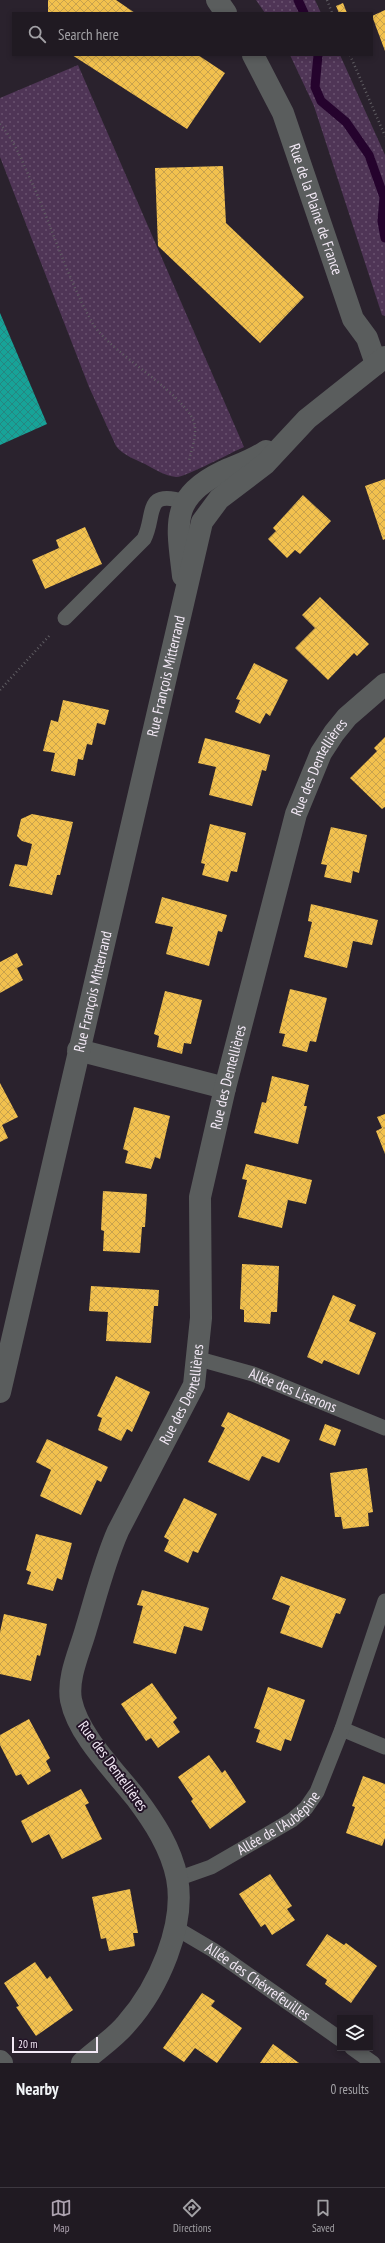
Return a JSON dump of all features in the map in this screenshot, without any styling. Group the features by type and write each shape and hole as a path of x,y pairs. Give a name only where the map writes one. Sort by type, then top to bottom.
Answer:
{"street":[{"path":"217,0 225,12"},
{"name":"Rue de la Plaine de France","path":"254,56 283,113 353,319 367,338 380,361"},
{"name":"Rue François Mitterrand","path":"184,592 177,530 182,500 208,480 261,455 380,361"},
{"name":"Rue François Mitterrand","path":"0,1392 184,592 200,530 206,514 219,499 265,464 297,428"},
{"name":"Rue des Dentellières","path":"82,2063 126,2025 146,2001 159,1977 168,1952 174,1927 177,1903 177,1879 168,1848 151,1818 78,1722 71,1699 72,1676 108,1553 194,1385 198,1359 201,1318 200,1197 225,1088 296,814 311,773 321,753 347,717 385,684"},
{"path":"78,1050 225,1088"}],"lane":[{"path":"65,618 140,544 147,534 151,510 159,500 166,497 182,500"},
{"name":"Allée des Liserons","path":"198,1359 253,1374 385,1428"},
{"name":"Allée de l'Aubépine","path":"177,1879 211,1867 292,1820 306,1808 317,1792 342,1729 385,1601"},
{"path":"342,1729 385,1748"},
{"name":"Allée des Chévrefeuilles","path":"174,1927 213,1950 337,2037"},
{"path":"356,2051 373,2063"}],"path":[{"path":"327,0 332,12"},
{"path":"350,56 385,136"},
{"path":"0,124 10,135 41,201 70,278 94,324 111,345 165,388 192,417 195,429 182,500"},
{"path":"0,690 65,618"}],"shaded area":[{"path":"256,0 315,0 321,12 264,12"},
{"path":"290,56 340,56 385,155 385,316 382,315 314,106"},
{"path":"78,65 244,447 181,476 176,477 160,472 125,454 116,446 89,387 0,157 0,98"}],"building: Homes":[{"path":"48,0 116,0 134,12 48,12"},
{"path":"343,3 347,12 339,12 336,6"},
{"path":"385,10 385,51 373,19 373,16"},
{"path":"74,56 200,56 225,73 187,129"},
{"path":"223,166 226,223 304,297 260,343 158,246 155,168"},
{"path":"385,479 385,539 383,540 365,486"},
{"path":"303,495 331,521 300,554 295,550 287,558 268,539 276,531 273,528"},
{"path":"85,527 102,564 45,589 32,560 59,548 56,540"},
{"path":"320,597 369,644 357,656 354,653 328,680 295,648 315,628 302,615"},
{"path":"254,663 288,680 270,716 266,713 260,724 235,712 240,700 236,699"},
{"path":"63,700 109,710 105,725 97,723 92,745 87,744 83,760 78,759 75,776 51,771 55,753 43,751 51,720 58,722"},
{"path":"385,737 385,807 382,809 350,778 377,751 374,748"},
{"path":"205,738 270,755 266,771 262,770 252,806 209,795 216,767 198,763"},
{"path":"32,814 73,822 60,875 57,875 52,895 9,886 15,864 27,866 32,844 22,841 17,836 21,819"},
{"path":"210,824 246,833 237,872 231,871 228,882 202,875 205,864 201,863"},
{"path":"331,827 367,835 359,873 353,871 351,883 324,877 327,865 321,864"},
{"path":"162,897 227,915 222,932 218,931 209,966 166,954 173,927 155,923"},
{"path":"311,904 378,920 372,945 353,941 347,968 304,957 312,922 308,921"},
{"path":"17,953 23,965 17,968 23,980 0,993 0,962"},
{"path":"290,989 327,998 316,1042 310,1041 307,1052 282,1046 285,1034 279,1033"},
{"path":"165,991 202,1000 191,1044 184,1043 182,1054 157,1047 159,1036 154,1034"},
{"path":"272,1076 309,1085 304,1106 307,1106 298,1144 254,1133 262,1102 266,1103"},
{"path":"0,1083 18,1117 2,1125 8,1138 0,1142"},
{"path":"134,1107 170,1116 160,1159 155,1157 151,1169 125,1163 128,1151 123,1149"},
{"path":"385,1114 385,1154 376,1131 382,1128 377,1117"},
{"path":"246,1164 312,1180 306,1204 288,1200 282,1228 238,1217 247,1180 242,1179"},
{"path":"103,1191 147,1194 145,1227 142,1227 140,1253 103,1251 104,1231 101,1230"},
{"path":"242,1264 279,1266 277,1312 271,1312 270,1324 244,1322 244,1310 240,1309"},
{"path":"91,1286 159,1290 158,1306 154,1306 151,1343 106,1341 108,1312 89,1311"},
{"path":"333,1295 356,1305 349,1321 376,1333 359,1375 324,1360 322,1364 307,1357"},
{"path":"116,1376 150,1392 132,1432 127,1429 121,1441 98,1430 102,1418 97,1416"},
{"path":"228,1412 290,1440 279,1463 262,1456 249,1481 208,1462 225,1428 221,1426"},
{"path":"325,1424 341,1430 335,1446 319,1440"},
{"path":"47,1439 108,1467 101,1482 97,1480 81,1515 40,1496 51,1470 36,1462"},
{"path":"367,1468 373,1512 368,1513 369,1526 343,1529 341,1517 335,1517 330,1473"},
{"path":"184,1498 217,1514 198,1553 193,1551 188,1563 164,1551 169,1540 164,1537"},
{"path":"36,1534 72,1543 62,1580 57,1578 53,1591 27,1584 31,1572 26,1570"},
{"path":"281,1576 346,1599 340,1614 336,1613 322,1648 280,1633 290,1606 272,1599"},
{"path":"142,1590 209,1608 202,1631 184,1626 176,1654 133,1643 143,1606 137,1605"},
{"path":"4,1614 47,1624 40,1656 37,1655 31,1681 0,1674 0,1632"},
{"path":"152,1683 177,1718 173,1722 180,1732 158,1748 151,1738 146,1741 121,1704"},
{"path":"268,1687 305,1700 291,1741 285,1739 281,1751 256,1742 260,1730 254,1728"},
{"path":"29,1719 50,1758 46,1761 51,1771 28,1785 21,1774 16,1776 0,1745 0,1735"},
{"path":"209,1755 222,1773 225,1770 246,1802 210,1829 191,1801 193,1799 178,1777"},
{"path":"363,1776 385,1784 385,1838 382,1846 346,1833 355,1807 352,1806"},
{"path":"81,1789 89,1803 85,1805 102,1839 62,1859 49,1834 32,1843 21,1821"},
{"path":"270,1874 292,1906 287,1909 295,1920 272,1935 265,1924 261,1927 239,1894"},
{"path":"130,1889 138,1933 133,1933 135,1946 109,1951 106,1938 101,1939 92,1897"},
{"path":"327,1934 344,1945 346,1943 377,1966 351,2003 325,1984 327,1980 306,1965"},
{"path":"35,1962 47,1979 50,1976 73,2010 36,2036 16,2007 19,2006 4,1983"},
{"path":"202,1993 215,2001 211,2006 242,2028 217,2063 195,2048 184,2062 163,2048"},
{"path":"273,2044 299,2063 260,2063"}],"building: Public":[{"path":"0,313 47,424 0,445"}],"waterway":[{"path":"298,0 304,12"},
{"path":"318,56 315,87 321,101 346,122 369,155 384,197 382,221 385,238"}]}
